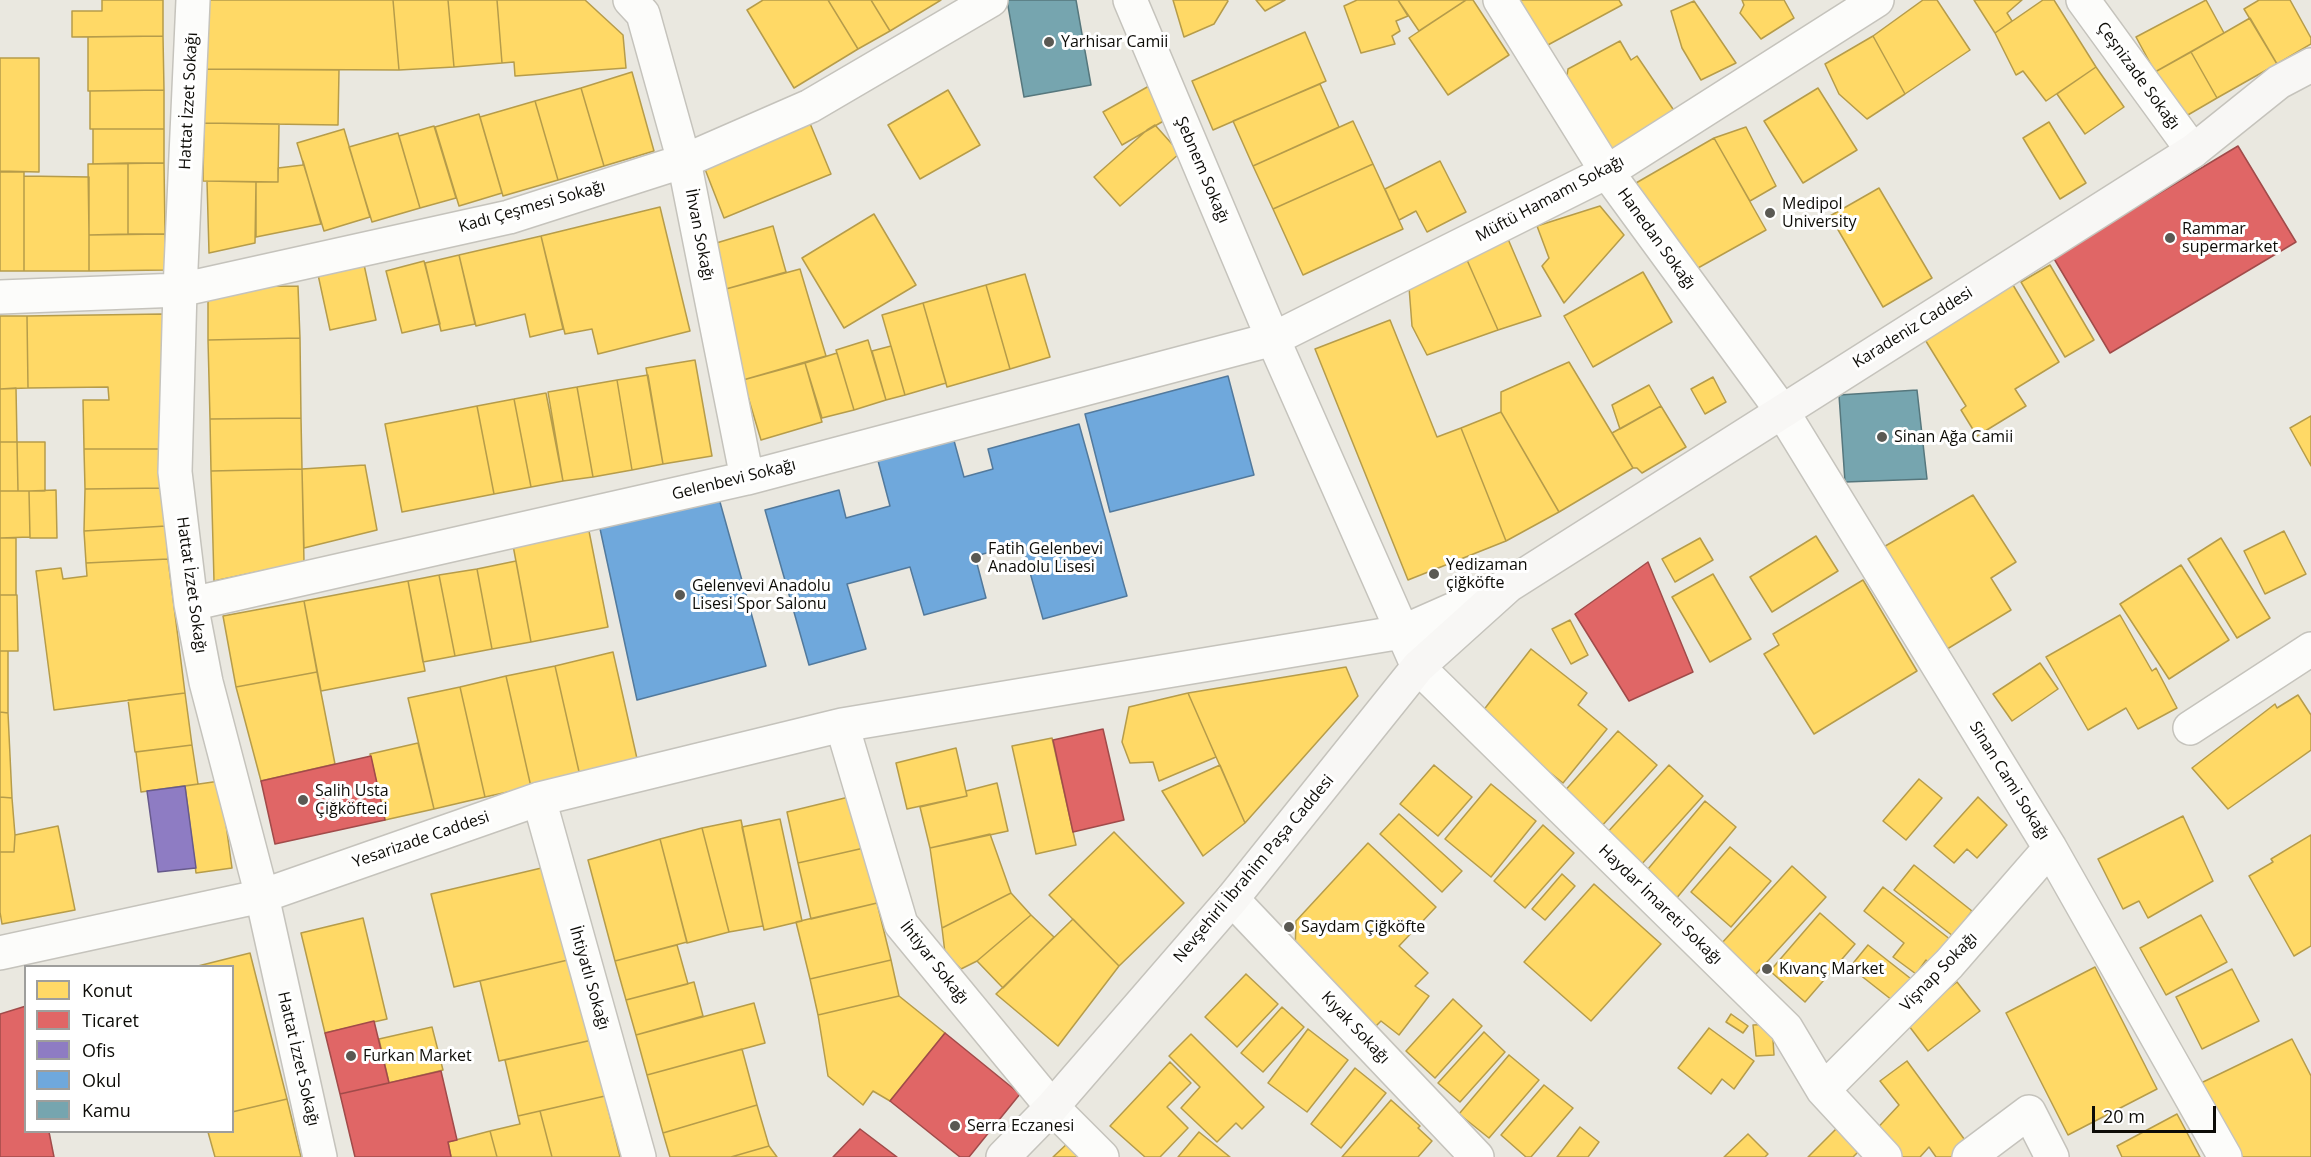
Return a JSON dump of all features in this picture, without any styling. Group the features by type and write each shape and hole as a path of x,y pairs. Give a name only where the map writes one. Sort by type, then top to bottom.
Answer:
{"street":[{"name":"Hattat İzzet Sokağı","path":"194,0 180,290 175,472 191,604 206,682 262,896 320,1157"},
{"name":"İhvan Sokağı","path":"630,0 643,14 684,161 747,478"},
{"name":"Kadı Çeşmesi Sokağı","path":"0,297 180,290 509,217 684,161 810,106 991,0"},
{"name":"Şebnem Sokağı","path":"1131,0 1273,339 1418,667"},
{"name":"Hanedan Sokağı","path":"1500,0 1607,172 1782,411"},
{"name":"Müftü Hamamı Sokağı","path":"1273,339 1607,172 1877,0"},
{"name":"Çeşnizade Sokağı","path":"2083,0 2193,151"},
{"name":"Karadeniz Caddesi","path":"1509,585 2193,151 2279,82 2311,65"},
{"name":"Gelenbevi Sokağı","path":"191,604 747,478 1273,339"},
{"name":"Sinan Cami Sokağı","path":"1782,411 2050,848 2225,1157"},
{"name":"Yesarizade Caddesi","path":"0,953 262,896 539,799 842,726 1402,632 1509,585"},
{"name":"Nevşehirli İbrahim Paşa Caddesi","path":"1003,1157 1052,1107 1233,899 1418,667 1509,585"},
{"path":"2190,728 2311,650"},
{"name":"Haydar İmareti Sokağı","path":"1418,667 1786,1028 1822,1090 1884,1157"},
{"name":"İhtiyar Sokağı","path":"842,726 901,924 1052,1107 1102,1157"},
{"name":"İhtiyatlı Sokağı","path":"539,799 639,1157"},
{"name":"Vişnap Sokağı","path":"1822,1090 1949,964 2050,848"},
{"name":"Kıyak Sokağı","path":"1233,899 1468,1153"},
{"path":"1969,1157 2029,1112 2052,1157"}],"building: Konut":[{"path":"102,0 163,0 163,36 72,37 72,11 102,11"},
{"path":"205,0 393,0 399,70 204,69"},
{"path":"393,0 448,0 454,67 399,70"},
{"path":"448,0 497,0 502,63 454,67"},
{"path":"497,0 585,0 623,35 626,68 515,76 514,62 502,63"},
{"path":"763,0 828,0 858,49 794,88 747,10"},
{"path":"828,0 871,0 890,31 858,49"},
{"path":"871,0 941,0 890,31"},
{"path":"1173,0 1228,1 1214,24 1184,37"},
{"path":"1256,0 1285,0 1265,11"},
{"path":"1357,0 1398,0 1408,16 1396,21 1400,31 1392,36 1395,44 1361,53 1344,6"},
{"path":"1398,0 1466,0 1419,31"},
{"path":"1466,0 1473,0 1509,55 1448,95 1409,38"},
{"path":"1518,0 1619,0 1622,5 1546,46"},
{"path":"1742,0 1784,0 1794,18 1761,39 1740,13 1744,5"},
{"path":"1923,0 1937,0 1970,50 1905,94 1873,36"},
{"path":"1974,0 2022,0 2007,13 2012,21 1995,33"},
{"path":"2043,0 2054,0 2096,67 2046,101 2023,71 2016,75 1995,33"},
{"path":"2206,0 2224,33 2155,72 2136,37"},
{"path":"2259,0 2290,0 2311,38 2311,44 2277,64 2244,9"},
{"path":"1694,1 1736,63 1701,80 1682,48 1671,11"},
{"path":"2250,18 2277,64 2217,98 2191,52"},
{"path":"1305,32 1326,81 1213,130 1192,81"},
{"path":"163,36 164,90 88,91 88,37"},
{"path":"1873,36 1905,94 1867,119 1839,94 1825,64"},
{"path":"1620,41 1631,60 1637,56 1675,112 1628,154 1602,147 1565,89 1568,69"},
{"path":"2191,52 2217,98 2181,119 2155,72"},
{"path":"0,58 39,58 39,172 0,171"},
{"path":"2096,67 2124,107 2085,134 2057,94"},
{"path":"204,69 339,70 338,125 204,123"},
{"path":"632,72 654,151 604,166 581,88"},
{"path":"1320,84 1339,127 1253,166 1233,121"},
{"path":"1149,86 1167,119 1122,145 1103,112"},
{"path":"581,88 604,166 558,180 535,101"},
{"path":"1818,88 1857,150 1803,183 1764,121"},
{"path":"164,90 164,129 90,129 90,91"},
{"path":"948,90 980,145 920,179 888,125"},
{"path":"535,101 558,180 503,196 480,117"},
{"path":"479,114 502,193 459,206 435,127"},
{"path":"809,121 831,174 724,218 703,164"},
{"path":"1353,121 1373,164 1273,209 1253,166"},
{"path":"2049,122 2086,183 2060,199 2023,138"},
{"path":"204,123 279,124 278,182 203,181"},
{"path":"1155,125 1180,153 1120,206 1094,177"},
{"path":"434,126 456,198 420,208 399,136"},
{"path":"1746,127 1776,186 1750,201 1714,138"},
{"path":"93,129 164,129 164,163 93,164"},
{"path":"344,129 370,217 324,231 297,143"},
{"path":"398,133 420,208 372,222 349,147"},
{"path":"1714,138 1766,230 1689,273 1636,183"},
{"path":"303,161 321,224 256,237 256,182 278,182 278,168 303,165"},
{"path":"1440,161 1466,212 1427,232 1416,211 1399,220 1385,189"},
{"path":"128,163 128,234 89,235 88,164"},
{"path":"128,163 164,163 165,234 128,234"},
{"path":"1373,164 1403,229 1303,275 1273,209"},
{"path":"0,172 24,172 24,271 0,271"},
{"path":"24,176 89,177 89,271 24,271"},
{"path":"207,181 256,182 255,243 209,253"},
{"path":"1879,188 1932,278 1883,307 1830,216"},
{"path":"1600,206 1624,235 1564,303 1542,266 1549,258 1537,226"},
{"path":"660,207 690,331 598,354 592,329 565,334 541,236"},
{"path":"874,214 916,285 844,328 802,258"},
{"path":"773,226 786,272 726,289 713,244"},
{"path":"165,234 166,270 89,271 89,235"},
{"path":"541,236 563,329 530,337 525,314 476,326 459,255"},
{"path":"1508,239 1541,316 1498,330 1467,260"},
{"path":"459,255 475,324 441,331 425,263"},
{"path":"363,260 376,320 330,330 317,270"},
{"path":"1467,260 1498,330 1427,355 1412,326 1409,287"},
{"path":"424,261 440,324 402,333 386,271"},
{"path":"2050,265 2094,340 2065,357 2021,282"},
{"path":"800,269 826,356 743,380 726,289"},
{"path":"1643,272 1672,322 1593,367 1564,316"},
{"path":"1025,274 1050,357 1010,369 986,285"},
{"path":"986,285 1010,369 947,387 923,303"},
{"path":"2013,285 2059,362 2015,389 2026,406 1977,436 1961,410 1966,406 1924,338"},
{"path":"298,286 300,338 208,340 208,287"},
{"path":"923,303 946,383 905,395 882,315"},
{"path":"163,314 165,449 84,449 83,400 109,400 108,387 28,388 27,316"},
{"path":"0,316 27,316 28,388 0,389"},
{"path":"1390,320 1437,437 1461,428 1506,541 1408,580 1315,349"},
{"path":"300,338 301,418 210,419 208,340"},
{"path":"868,340 886,400 854,410 836,350"},
{"path":"891,346 905,395 886,400 872,351"},
{"path":"837,353 854,410 822,418 805,363"},
{"path":"695,360 712,456 663,464 646,368"},
{"path":"1569,362 1633,468 1559,512 1501,412 1501,392"},
{"path":"805,363 822,422 761,440 743,380"},
{"path":"648,375 663,464 632,470 617,380"},
{"path":"1713,377 1726,402 1705,414 1691,389"},
{"path":"617,380 632,470 593,477 577,387"},
{"path":"1649,385 1661,406 1620,429 1612,405"},
{"path":"577,387 593,477 563,481 548,392"},
{"path":"16,388 17,442 0,442 0,389"},
{"path":"546,393 563,481 531,487 514,399"},
{"path":"514,399 531,487 494,494 477,406"},
{"path":"477,406 494,494 402,512 385,424"},
{"path":"1661,406 1686,447 1642,473 1637,468 1633,468 1612,433"},
{"path":"1501,412 1559,512 1506,541 1461,428"},
{"path":"2311,416 2311,466 2290,428"},
{"path":"301,418 302,469 211,471 210,419"},
{"path":"0,442 17,442 18,491 0,491"},
{"path":"17,442 45,442 45,491 18,491"},
{"path":"84,449 165,449 166,488 85,489"},
{"path":"365,465 377,530 304,548 302,469"},
{"path":"302,469 304,562 214,581 211,471"},
{"path":"166,488 166,526 84,531 85,489"},
{"path":"56,490 57,538 30,538 29,491"},
{"path":"0,491 29,491 30,537 0,538"},
{"path":"1973,495 2016,562 1991,578 2011,610 1939,654 1875,552"},
{"path":"166,526 168,559 86,563 84,531"},
{"path":"588,526 608,627 531,642 512,540"},
{"path":"2284,531 2306,574 2265,594 2244,551"},
{"path":"1816,536 1838,571 1772,612 1750,577"},
{"path":"0,538 16,538 16,595 0,595"},
{"path":"1700,538 1713,560 1675,582 1662,559"},
{"path":"2221,538 2270,618 2237,638 2188,559"},
{"path":"168,559 185,693 54,710 36,571 61,568 63,579 87,576 86,563"},
{"path":"516,561 531,642 492,649 477,569"},
{"path":"2181,565 2229,640 2169,679 2120,604"},
{"path":"477,569 492,649 455,656 439,575"},
{"path":"1713,574 1751,639 1710,662 1672,597"},
{"path":"439,575 455,656 423,662 408,581"},
{"path":"1863,580 1917,671 1814,734 1764,654 1779,645 1773,634"},
{"path":"408,581 425,671 321,691 304,601"},
{"path":"0,595 17,595 18,651 0,651"},
{"path":"304,601 317,672 236,687 223,616"},
{"path":"2120,615 2152,671 2156,668 2177,708 2138,729 2126,708 2088,730 2046,657"},
{"path":"1570,620 1588,655 1571,664 1552,629"},
{"path":"1531,649 1587,693 1578,705 1607,729 1563,783 1479,716"},
{"path":"0,651 8,651 8,713 0,712"},
{"path":"613,652 638,763 580,776 555,666"},
{"path":"2040,663 2058,689 2012,721 1993,694"},
{"path":"555,666 580,776 531,787 506,676"},
{"path":"1346,667 1358,696 1245,823 1188,693"},
{"path":"317,672 335,764 261,781 236,687"},
{"path":"506,676 531,787 485,797 460,687"},
{"path":"460,687 485,797 434,809 408,698"},
{"path":"185,693 192,745 135,752 128,700"},
{"path":"1188,693 1216,757 1159,781 1153,762 1130,763 1122,742 1129,707"},
{"path":"2298,695 2311,715 2311,750 2228,809 2192,768 2275,704 2277,708"},
{"path":"0,712 8,713 12,798 0,797"},
{"path":"1618,731 1657,765 1600,828 1562,794"},
{"path":"1052,738 1076,845 1036,854 1012,746"},
{"path":"418,743 434,809 385,820 370,754"},
{"path":"192,745 198,784 141,792 136,752"},
{"path":"956,748 967,796 907,809 896,763"},
{"path":"1220,765 1245,823 1203,856 1162,791"},
{"path":"1434,765 1472,797 1438,836 1400,804"},
{"path":"1669,765 1703,796 1640,866 1605,835"},
{"path":"1919,779 1942,798 1906,840 1883,821"},
{"path":"220,781 232,868 196,873 185,786"},
{"path":"997,783 1008,831 930,848 920,807 967,796 966,791"},
{"path":"1491,784 1536,821 1491,877 1445,839"},
{"path":"853,796 864,848 798,863 787,812"},
{"path":"0,797 12,798 14,852 0,852"},
{"path":"1978,797 2007,825 1977,858 1967,849 1954,863 1934,846"},
{"path":"1705,801 1736,827 1675,900 1643,875"},
{"path":"1399,814 1462,871 1442,892 1380,834"},
{"path":"2183,816 2213,881 2148,918 2139,901 2123,909 2098,859"},
{"path":"780,819 802,921 764,930 742,827"},
{"path":"741,820 763,926 729,932 702,828"},
{"path":"1543,825 1574,853 1525,908 1494,881"},
{"path":"58,826 75,910 2,924 0,852 14,852 15,835"},
{"path":"702,828 729,932 687,943 660,839"},
{"path":"1114,832 1184,903 1119,966 1049,895"},
{"path":"990,834 1011,893 942,928 930,848"},
{"path":"2311,835 2311,946 2294,956 2249,876 2273,862 2271,859"},
{"path":"660,839 687,942 615,961 588,860"},
{"path":"1368,843 1436,907 1399,946 1428,973 1415,986 1429,996 1399,1035 1381,1021 1372,1030 1295,952 1296,921"},
{"path":"1730,847 1771,881 1731,927 1691,892"},
{"path":"864,848 877,903 811,919 798,863"},
{"path":"1914,865 1972,911 1953,936 1894,890"},
{"path":"550,866 572,959 454,987 431,894"},
{"path":"1792,866 1826,897 1755,975 1721,944"},
{"path":"1562,874 1575,886 1545,920 1532,909"},
{"path":"1594,884 1661,944 1591,1021 1524,962"},
{"path":"1883,887 1951,940 1932,965 1926,960 1916,974 1893,957 1904,943 1864,911"},
{"path":"1011,893 1031,915 977,961 961,969 945,953 942,928"},
{"path":"877,903 891,960 810,979 796,922"},
{"path":"1820,913 1855,944 1805,1002 1770,971"},
{"path":"1031,915 1054,937 1003,988 977,961"},
{"path":"2201,915 2227,962 2166,995 2140,948"},
{"path":"363,918 387,1019 325,1033 301,933"},
{"path":"1073,919 1119,966 1058,1046 996,994"},
{"path":"677,945 688,984 626,1000 615,961"},
{"path":"1868,945 1915,982 1897,1004 1850,967"},
{"path":"250,953 287,1099 234,1112 234,965 202,965"},
{"path":"572,959 592,1040 499,1061 480,981"},
{"path":"891,960 899,996 818,1015 810,979"},
{"path":"2095,967 2157,1089 2068,1135 2006,1013"},
{"path":"2232,969 2259,1021 2202,1049 2176,997"},
{"path":"1246,974 1278,1004 1237,1047 1205,1017"},
{"path":"694,982 703,1016 636,1035 626,1000"},
{"path":"1957,982 1980,1011 1928,1051 1906,1022"},
{"path":"899,996 945,1033 890,1101 873,1091 863,1105 828,1076 818,1015"},
{"path":"1453,999 1482,1026 1435,1078 1406,1051"},
{"path":"754,1003 765,1043 647,1075 636,1035"},
{"path":"1282,1007 1304,1027 1263,1072 1241,1053"},
{"path":"1731,1014 1748,1026 1743,1033 1726,1022"},
{"path":"1772,1024 1774,1055 1756,1056 1753,1025"},
{"path":"432,1027 443,1070 389,1083 379,1039"},
{"path":"1709,1028 1754,1061 1734,1089 1722,1079 1711,1094 1678,1068"},
{"path":"1308,1029 1348,1060 1307,1112 1268,1083"},
{"path":"1484,1032 1505,1052 1460,1102 1438,1083"},
{"path":"1191,1034 1264,1107 1242,1129 1236,1123 1217,1142 1181,1108 1200,1087 1169,1056"},
{"path":"2292,1039 2311,1076 2311,1157 2234,1157 2201,1083"},
{"path":"592,1040 605,1096 518,1116 505,1060"},
{"path":"742,1049 757,1105 663,1133 647,1075"},
{"path":"1509,1055 1539,1080 1489,1138 1459,1114"},
{"path":"1907,1061 1970,1147 1956,1157 1936,1157 1929,1147 1920,1157 1893,1157 1870,1136 1899,1105 1880,1081"},
{"path":"1170,1062 1191,1083 1167,1107 1188,1128 1160,1157 1145,1157 1110,1126"},
{"path":"1355,1068 1386,1093 1341,1148 1311,1124"},
{"path":"1544,1085 1573,1108 1531,1157 1526,1157 1501,1135"},
{"path":"605,1096 620,1157 552,1157 540,1111"},
{"path":"287,1099 301,1157 215,1157 208,1133 234,1133 234,1112"},
{"path":"1391,1100 1420,1126 1418,1128 1432,1141 1418,1157 1342,1157"},
{"path":"757,1105 769,1146 731,1157 670,1157 663,1133"},
{"path":"540,1111 552,1157 497,1157 490,1131 520,1124 518,1116"},
{"path":"2177,1114 2200,1157 2122,1157 2117,1146"},
{"path":"1839,1126 1862,1148 1853,1157 1808,1157"},
{"path":"1580,1127 1599,1142 1588,1157 1557,1157"},
{"path":"490,1131 497,1157 451,1157 448,1142"},
{"path":"1199,1132 1230,1157 1178,1157"},
{"path":"1748,1134 1768,1154 1765,1157 1724,1157"},
{"path":"1070,1141 1085,1157 1053,1157"},
{"path":"769,1146 777,1157 731,1157"}],"building: Ticaret":[{"path":"2238,146 2296,242 2110,353 2053,257"},
{"path":"1648,562 1693,672 1629,701 1575,614"},
{"path":"1103,729 1124,820 1073,832 1053,740"},
{"path":"371,756 385,820 275,844 261,781"},
{"path":"24,1007 24,1133 49,1133 54,1157 0,1157 0,1014"},
{"path":"374,1021 389,1083 340,1094 325,1033"},
{"path":"945,1033 1020,1094 969,1157 960,1157 890,1101"},
{"path":"441,1071 457,1140 448,1142 451,1157 355,1157 340,1094"},
{"path":"860,1129 897,1157 833,1157"}],"building: Ofis":[{"path":"185,786 196,868 158,872 147,791"}],"building: Okul":[{"path":"1228,376 1254,475 1110,512 1085,414"},
{"path":"1079,424 1127,596 1043,619 1022,544 975,556 986,598 924,615 910,567 847,584 866,649 809,665 765,510 839,490 846,518 890,506 877,457 953,437 964,477 993,469 988,449"},
{"name":"Gelenvevi Anadolu Lisesi Spor Salonu","path":"718,495 766,666 637,700 599,524"}],"building: Kamu":[{"name":"Yarhisar Camii","path":"1007,0 1076,0 1091,85 1024,97"},
{"name":"Sinan Ağa Camii","path":"1917,390 1927,479 1845,482 1839,395"}],"place":[{"name":"Yarhisar Camii","path":"1049,42"},
{"name":"Medipol University","path":"1770,213"},
{"name":"Rammar supermarket","path":"2170,238"},
{"name":"Sinan Ağa Camii","path":"1882,437"},
{"name":"Fatih Gelenbevi Anadolu Lisesi","path":"976,558"},
{"name":"Yedizaman çiğköfte","path":"1434,574"},
{"name":"Gelenvevi Anadolu Lisesi Spor Salonu","path":"680,595"},
{"name":"Salih Usta Çiğköfteci","path":"303,800"},
{"name":"Saydam Çiğköfte","path":"1289,927"},
{"name":"Kıvanç Market","path":"1767,969"},
{"name":"Furkan Market","path":"351,1056"},
{"name":"Serra Eczanesi","path":"955,1126"}]}
